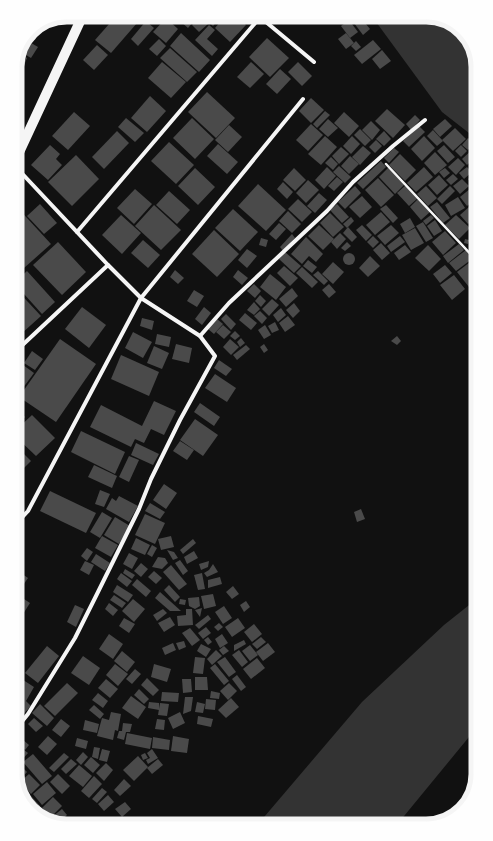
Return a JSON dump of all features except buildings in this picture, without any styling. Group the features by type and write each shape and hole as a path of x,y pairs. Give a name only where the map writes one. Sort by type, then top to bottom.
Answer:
{"main road":[{"path":"22,146 80,22"}],"street":[{"path":"77,232 256,22"},
{"path":"266,22 314,62"},
{"path":"22,518 28,511 140,298 303,99"},
{"path":"200,336 229,303 327,211 353,182 425,120"},
{"path":"22,173 140,298 200,336 215,356 177,427 75,638 22,721"},
{"path":"22,345 108,265"}],"path":[{"path":"381,158 471,254"}],"shaded area":[{"path":"376,22 429,22 441,24 460,37 469,52 470,58 471,135 442,112"},
{"path":"471,604 471,735 402,819 262,819 362,702 444,625"}]}
